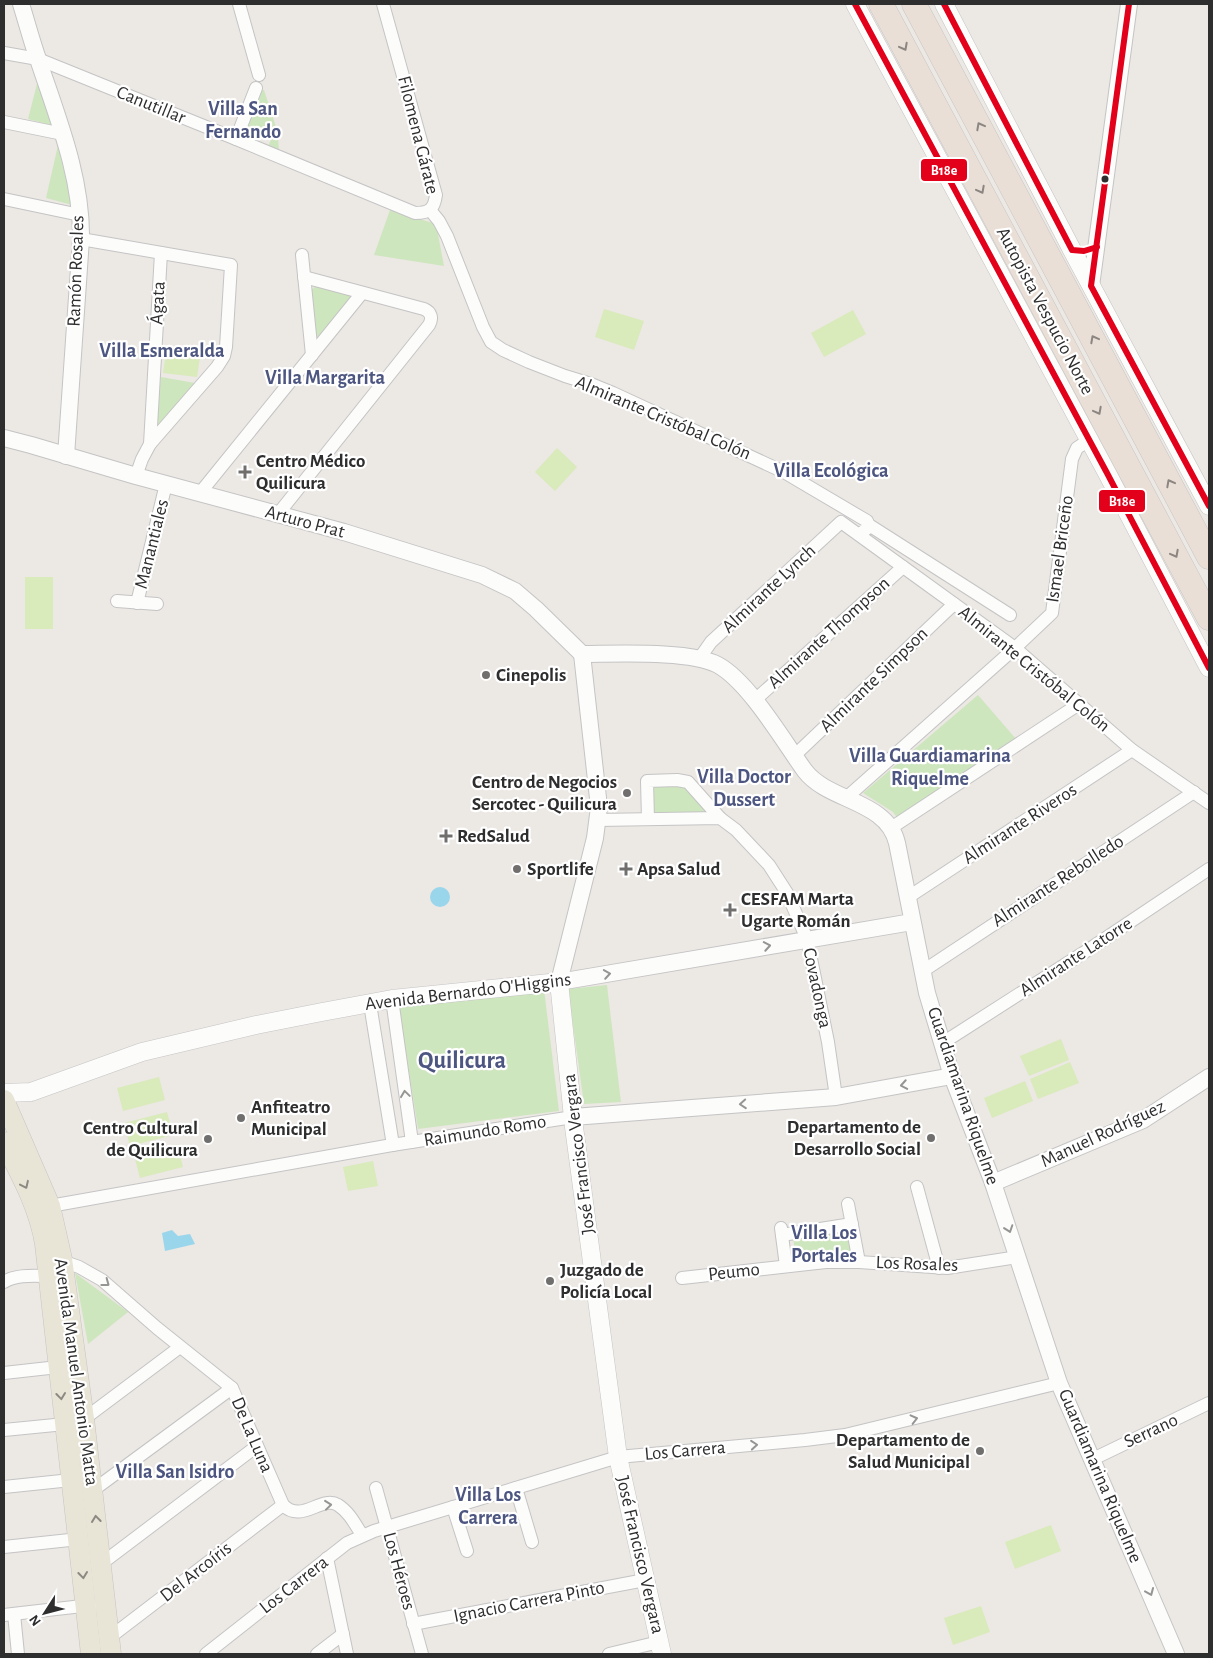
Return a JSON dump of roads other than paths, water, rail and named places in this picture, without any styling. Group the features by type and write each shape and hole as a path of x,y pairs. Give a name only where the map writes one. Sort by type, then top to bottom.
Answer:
{"highway":[{"name":"Autopista Vespucio Norte","path":"881,4 1209,618"},
{"name":"Autopista Vespucio Norte","path":"914,4 1209,557"},
{"path":"924,4 954,78"}],"main road":[{"path":"855,4 1209,668"},
{"path":"944,4 1091,286 1209,506"},
{"name":"Avenida Bernardo O'Higgins","path":"5,1104 31,1092 142,1052 266,1023 392,999 559,982"},
{"name":"José Francisco Vergara","path":"559,982 573,1117 618,1457 661,1648"},
{"name":"Avenida Manuel Antonio Matta","path":"5,1104 50,1206 62,1261 74,1422 71,1480 79,1539 96,1604 110,1646"},
{"name":"Avenida Manuel Antonio Matta","path":"4,1142 38,1214 45,1244 58,1367 92,1491 101,1564 91,1654"}],"street":[{"name":"Ramón Rosales","path":"21,4 64,134 74,176 80,215 81,239 66,456"},
{"path":"236,139 258,82 239,4"},
{"name":"Filomena Gárate","path":"383,4 436,195 435,204 430,210 439,221 447,236 483,327 491,342"},
{"path":"1091,286 1130,4"},
{"name":"Canutillar","path":"4,53 38,60 236,139 415,214 426,213 430,210"},
{"path":"4,122 64,134"},
{"path":"4,199 80,215"},
{"path":"81,239 231,265 224,356 217,367 150,444 136,476"},
{"path":"1072,250 1084,251 1097,247"},
{"name":"Ágata","path":"150,444 161,253"},
{"path":"302,255 312,355"},
{"path":"278,514 429,325 430,315 424,309 304,278"},
{"path":"200,493 362,293"},
{"name":"Almirante Cristóbal Colón","path":"491,342 529,362 613,392 800,480 861,517 869,525 1010,615"},
{"name":"Arturo Prat","path":"4,438 353,535 492,580 515,591 582,654"},
{"name":"Ismael Briceño","path":"846,798 1052,613 1072,459 1077,448 1089,440"},
{"name":"Manantiales","path":"137,603 166,484"},
{"name":"Almirante Cristóbal Colón","path":"841,522 1014,648 1132,750 1209,803"},
{"name":"Almirante Lynch","path":"699,658 711,642 841,522"},
{"path":"860,534 868,530 869,525"},
{"name":"Almirante Thompson","path":"754,700 903,567"},
{"name":"Manantiales","path":"117,601 158,604"},
{"name":"Almirante Simpson","path":"794,756 954,604"},
{"path":"582,654 699,658 726,669 754,700 814,781 880,816 891,828 1079,704"},
{"name":"José Francisco Vergara","path":"559,982 598,820 582,654"},
{"name":"Almirante Riveros","path":"907,898 1132,750"},
{"name":"Covadonga","path":"648,819 648,781 677,780 692,784 720,818 736,830 769,865 787,893 807,939 828,1042 836,1098"},
{"name":"Almirante Rebolledo","path":"923,971 1194,792"},
{"path":"598,820 720,818"},
{"name":"Guardiamarina Riquelme","path":"891,828 895,835 923,971 941,1044 952,1076 993,1183 1060,1383 1176,1654"},
{"name":"Almirante Latorre","path":"941,1044 1209,870"},
{"name":"Avenida Bernardo O'Higgins","path":"559,982 912,922"},
{"path":"392,999 412,1142"},
{"path":"370,1004 393,1145"},
{"path":"382,1078 403,1075"},
{"name":"Raimundo Romo","path":"50,1206 393,1145 573,1117 836,1098 952,1076"},
{"name":"Manuel Rodríguez","path":"993,1183 1143,1120 1209,1077"},
{"path":"917,1187 939,1268"},
{"path":"848,1204 859,1262"},
{"path":"786,1266 781,1231 852,1224"},
{"name":"Los Rosales","path":"786,1266 826,1262 859,1262 939,1268 1018,1257"},
{"name":"De La Luna","path":"62,1261 102,1280 180,1347 232,1388 283,1505"},
{"name":"Peumo","path":"682,1278 786,1266"},
{"path":"4,1282 12,1278 49,1276"},
{"path":"4,1430 74,1422 180,1347"},
{"path":"4,1373 58,1367"},
{"name":"Los Carrera","path":"206,1654 347,1543 362,1535 387,1527 618,1457 844,1435 1060,1383"},
{"path":"92,1491 232,1388"},
{"name":"Serrano","path":"1093,1459 1209,1403"},
{"path":"101,1564 257,1446"},
{"path":"4,1487 71,1480"},
{"name":"Los Héroes","path":"376,1488 422,1654"},
{"path":"516,1488 532,1542"},
{"path":"283,1505 289,1510 298,1512 327,1504 336,1504 349,1515 362,1535"},
{"name":"Del Arcoíris","path":"110,1646 283,1505"},
{"path":"453,1507 467,1551"},
{"path":"4,1547 79,1539"},
{"path":"327,1558 347,1654"},
{"name":"Ignacio Carrera Pinto","path":"413,1624 645,1580"},
{"path":"18,1654 9,1614 96,1604"},
{"path":"317,1654 343,1634"},
{"path":"609,1654 661,1648"}],"water":[{"path":"440,887 447,890 450,897 447,904 440,907 433,904 430,897 433,890"},
{"path":"172,1230 178,1236 190,1234 195,1244 165,1251 162,1233"}],"place":[{"name":"Centro Médico Quilicura","path":"245,472"},
{"name":"Cinepolis","path":"486,675"},
{"name":"Centro de Negocios Sercotec - Quilicura","path":"627,793"},
{"name":"RedSalud","path":"446,836"},
{"name":"Sportlife","path":"517,869"},
{"name":"Apsa Salud","path":"626,869"},
{"name":"CESFAM Marta Ugarte Román","path":"730,910"},
{"name":"Anfiteatro Municipal","path":"241,1118"},
{"name":"Departamento de Desarrollo Social","path":"931,1138"},
{"name":"Centro Cultural de Quilicura","path":"208,1139"},
{"name":"Juzgado de Policía Local","path":"550,1281"},
{"name":"Departamento de Salud Municipal","path":"980,1451"}],"district":[{"name":"Villa San Fernando","path":"243,120"},
{"name":"Villa Esmeralda","path":"162,351"},
{"name":"Villa Margarita","path":"325,378"},
{"name":"Villa Ecológica","path":"831,471"},
{"name":"Villa Guardiamarina Riquelme","path":"930,768"},
{"name":"Villa Doctor Dussert","path":"744,788"},
{"name":"Quilicura","path":"462,1061"},
{"name":"Villa Los Portales","path":"824,1244"},
{"name":"Villa San Isidro","path":"175,1472"},
{"name":"Villa Los Carrera","path":"488,1506"}]}
